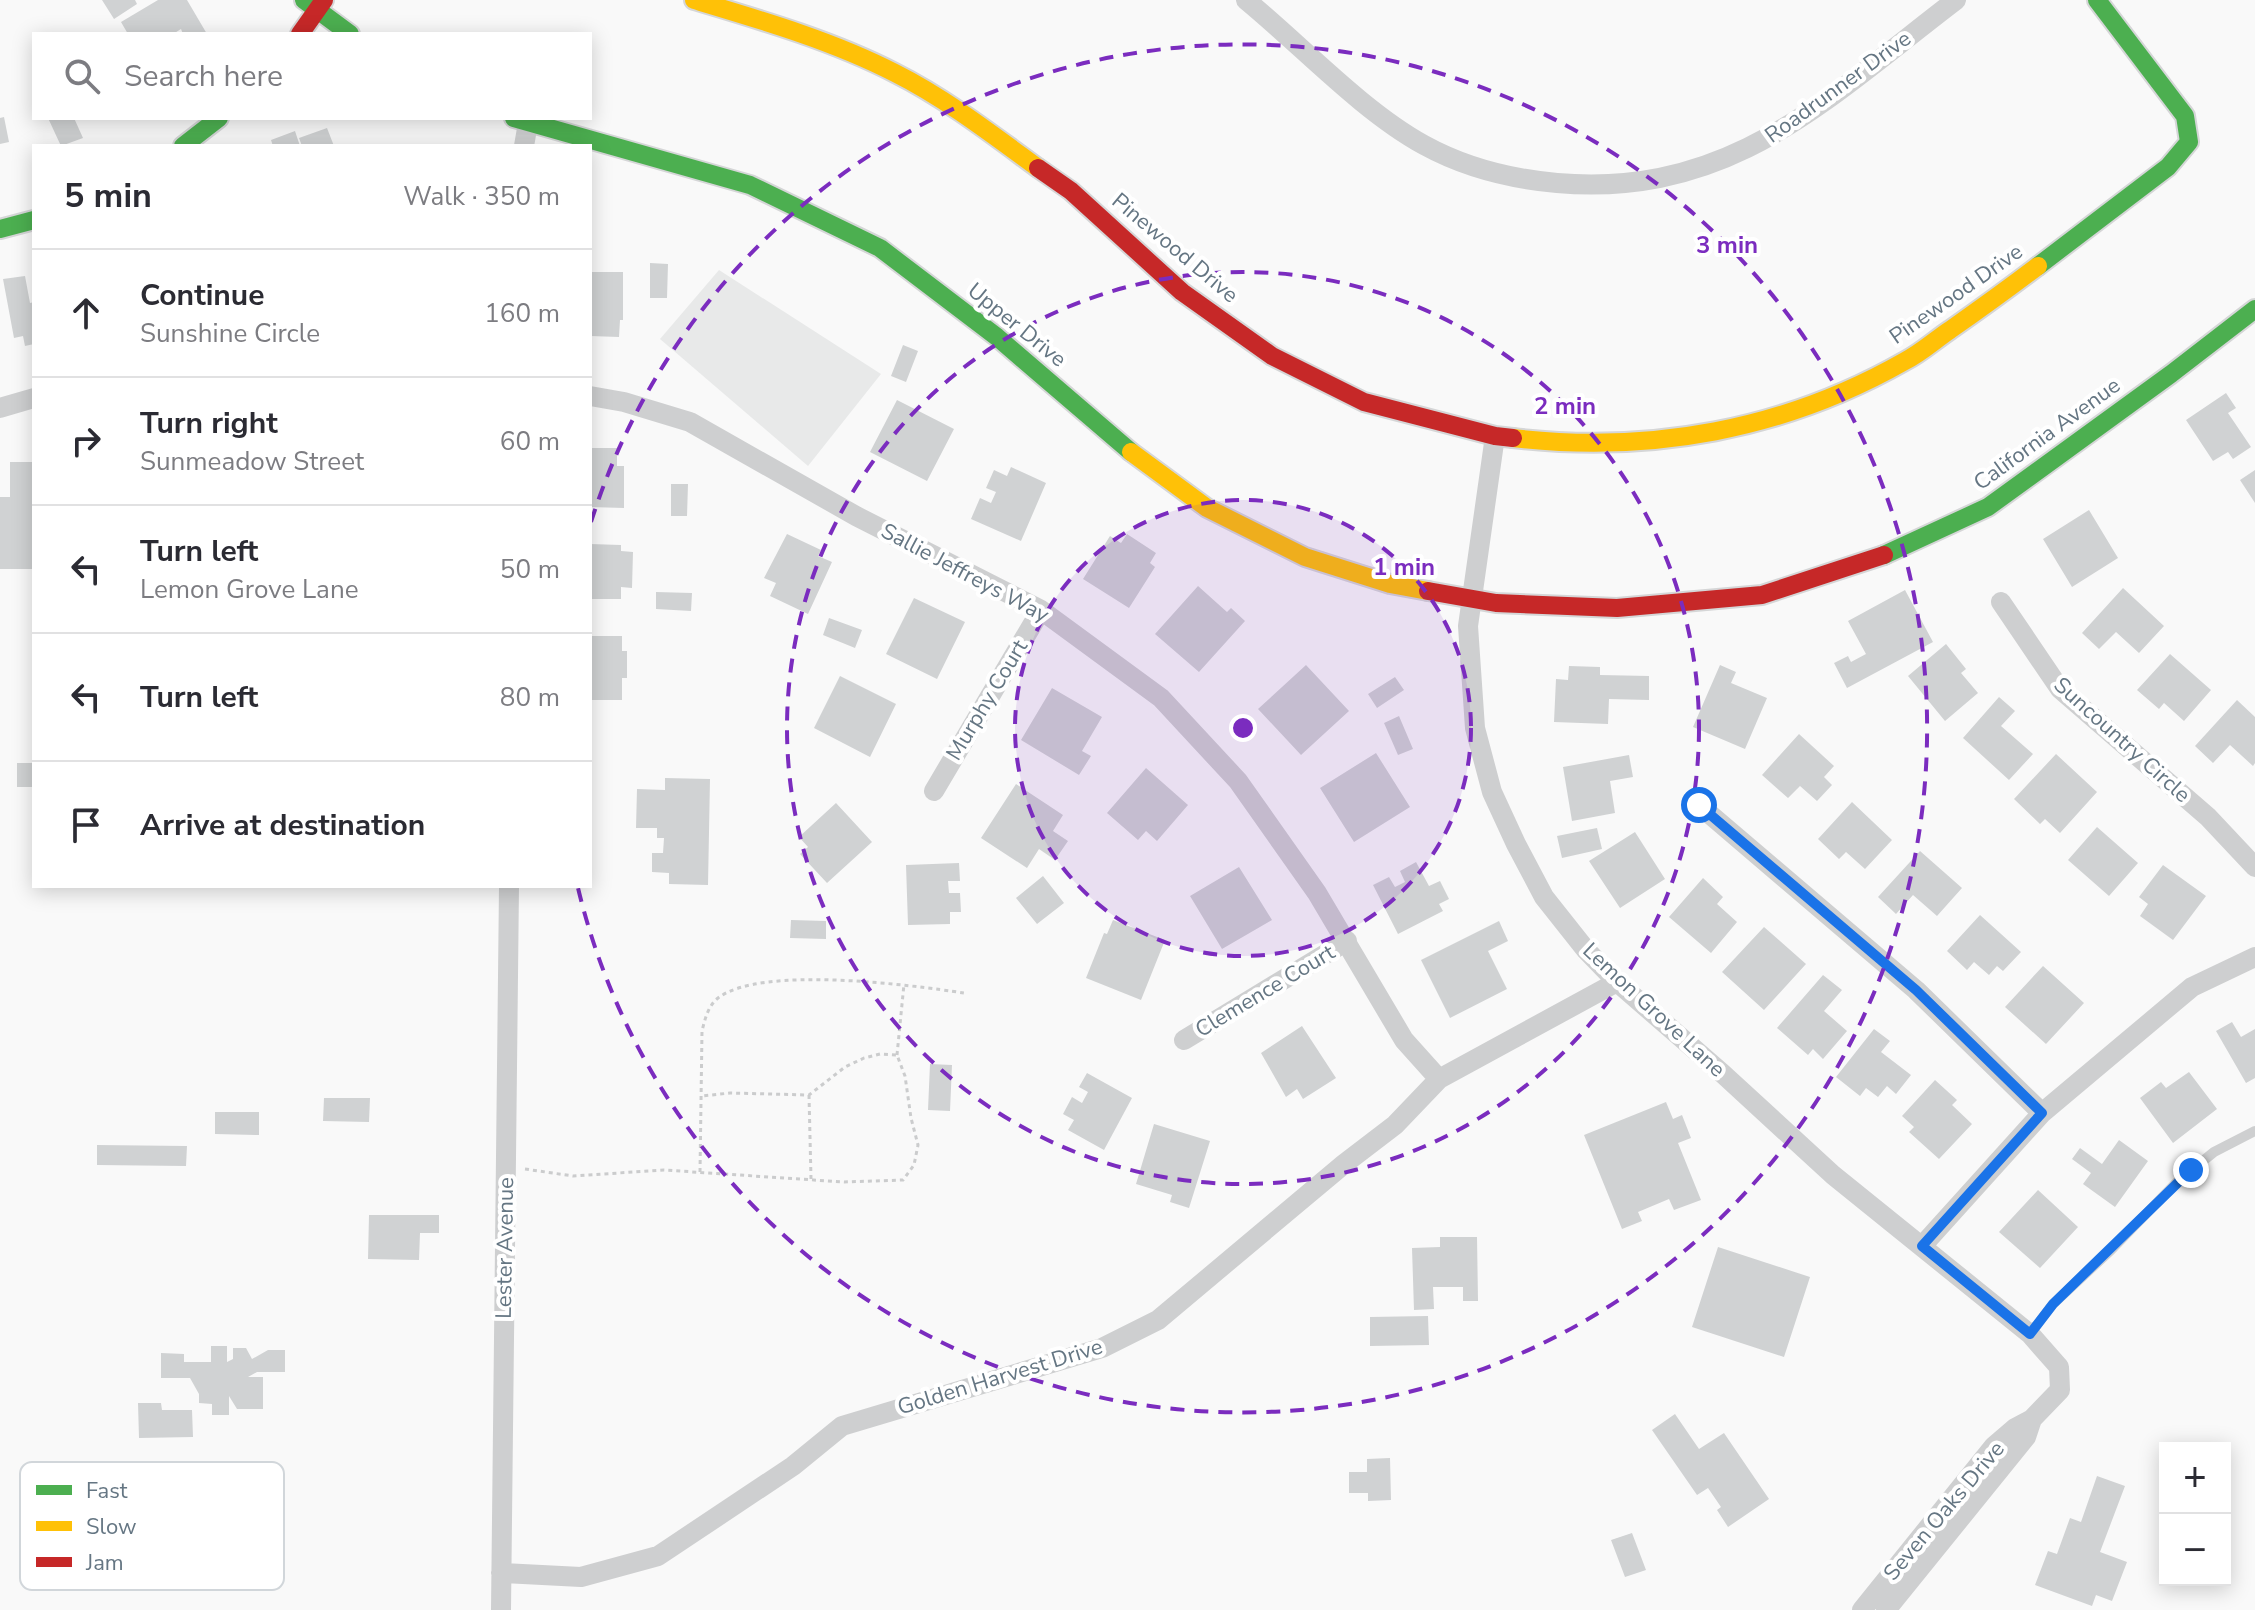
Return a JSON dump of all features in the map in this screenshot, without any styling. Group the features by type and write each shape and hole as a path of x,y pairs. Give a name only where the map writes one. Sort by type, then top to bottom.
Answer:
{"street":[{"name":"Pinewood Drive","path":"694,0 776,24 896,73 980,126 1071,191 1182,292 1272,356 1364,402 1495,436 1618,444 1670,440 1721,431 1805,408 1906,361 2008,289 2168,167 2189,142 2185,116 2097,0"},
{"name":"Roadrunner Drive","path":"1246,0 1384,119 1425,145 1469,164 1523,180 1596,186 1651,181 1702,168 1752,148 1797,121 1956,0"},
{"path":"301,32 315,4 348,32"},
{"path":"186,144 216,120"},
{"path":"521,121 524,144"},
{"name":"Upper Drive","path":"521,121 750,185 880,248 997,337 1120,444 1207,508 1305,557 1390,584 1471,599"},
{"path":"0,229 32,221"},
{"name":"California Avenue","path":"1471,599 1496,603 1617,608 1762,595 1876,559 1988,507 2255,309"},
{"name":"Sallie Jeffreys Way","path":"592,396 624,402 690,422 856,516 1041,610 1161,698 1238,781 1317,893 1404,1040 1439,1079"},
{"path":"0,408 32,399"},
{"name":"Lemon Grove Lane","path":"1495,436 1468,629 1475,728 1492,792 1544,897 1586,950 1617,982 1833,1175 2030,1334 2059,1367"},
{"name":"Suncountry Circle","path":"2001,602 2060,689 2208,817 2255,867"},
{"name":"Murphy Court","path":"934,791 1041,610"},
{"path":"1699,805 1916,990 2042,1113"},
{"name":"Lester Avenue","path":"501,1610 509,888"},
{"name":"Clemence Court","path":"1184,1040 1347,941"},
{"path":"1922,1246 2042,1113 2192,987 2255,957"},
{"name":"Golden Harvest Drive","path":"501,1573 581,1577 658,1556 793,1466 842,1426 1102,1348 1158,1320 1395,1125 1439,1079 1617,982"},
{"name":"Seven Oaks Drive","path":"1862,1610 1994,1446 2015,1428 2032,1419 2060,1390 2059,1367"},
{"name":"Seven Oaks Drive","path":"1886,1610 2026,1437 2032,1419"}],"lane":[{"path":"2030,1334 2053,1304 2177,1182 2214,1152 2255,1131"}],"path":[{"path":"700,1172 702,1031 707,1014 717,999 754,984 794,981 904,984 964,993"},
{"path":"506,1166 573,1176 664,1170 811,1179 903,1180 914,1165 918,1145 905,1076 897,1055 904,984"},
{"path":"702,1096 730,1093 809,1095 845,1067 864,1058 880,1054 897,1055"},
{"path":"809,1095 811,1179"}],"shaded area":[{"path":"719,270 881,374 808,466 660,339"}],"building":[{"path":"102,0 135,0 137,4 114,19"},
{"path":"158,0 187,0 206,32 182,32 181,29 176,32 127,32 121,22"},
{"path":"4,117 9,142 0,144 0,118"},
{"path":"49,120 75,120 83,138 60,144"},
{"path":"327,128 333,144 301,144 299,138"},
{"path":"295,131 299,144 272,144 271,140"},
{"path":"650,263 668,264 667,298 650,298"},
{"path":"592,272 623,272 623,320 620,320 619,337 592,336"},
{"path":"25,276 32,302 32,344 25,346 23,336 14,338 3,279"},
{"path":"903,345 918,351 906,382 891,376"},
{"path":"2226,393 2236,408 2228,413 2251,447 2233,459 2228,452 2213,461 2186,420"},
{"path":"897,400 954,429 927,481 870,452"},
{"path":"592,448 617,448 617,466 624,466 624,508 592,507"},
{"path":"10,462 32,462 32,569 0,569 0,497 10,497"},
{"path":"1011,467 1046,483 1021,541 971,519 980,498 991,503 996,492 986,488 994,470 1007,476"},
{"path":"2255,470 2255,503 2240,480"},
{"path":"671,484 688,484 687,516 671,516"},
{"path":"2089,510 2118,558 2072,587 2043,539"},
{"path":"787,534 821,550 818,556 832,562 808,614 770,596 776,583 764,578"},
{"path":"1127,534 1156,553 1150,563 1155,567 1129,608 1083,579 1110,536 1121,543"},
{"path":"592,544 621,545 621,551 633,552 632,588 621,587 621,599 592,599"},
{"path":"1198,586 1227,612 1231,608 1245,621 1199,672 1155,634"},
{"path":"2123,588 2164,626 2139,653 2116,632 2099,649 2082,633"},
{"path":"1905,590 1933,642 1847,688 1834,663 1848,656 1851,662 1866,654 1848,621"},
{"path":"656,592 692,593 691,611 656,609"},
{"path":"914,598 965,622 937,679 886,654"},
{"path":"829,618 862,630 855,648 823,635"},
{"path":"592,636 622,636 622,651 627,651 627,678 622,678 622,700 592,700"},
{"path":"1946,644 1966,669 1961,673 1978,693 1945,721 1908,676"},
{"path":"2170,654 2211,690 2184,721 2164,703 2159,709 2137,690"},
{"path":"1306,665 1349,711 1301,755 1258,709"},
{"path":"1720,665 1736,672 1731,683 1767,698 1745,749 1693,727"},
{"path":"1569,666 1600,667 1600,675 1649,676 1649,700 1609,699 1608,724 1554,722 1556,679 1568,680"},
{"path":"840,676 896,704 870,757 814,728"},
{"path":"1395,677 1404,690 1377,708 1368,694"},
{"path":"1052,688 1102,717 1082,751 1091,756 1079,775 1021,740"},
{"path":"1999,697 2015,711 2001,726 2033,754 2009,780 1963,738"},
{"path":"2237,700 2255,717 2253,766 2230,745 2213,763 2195,746"},
{"path":"1399,716 1413,749 1398,755 1384,723"},
{"path":"1799,734 1834,766 1824,777 1832,785 1817,801 1800,786 1788,798 1762,775"},
{"path":"1376,753 1410,807 1354,842 1320,788"},
{"path":"2056,754 2097,792 2060,833 2045,819 2040,824 2014,799"},
{"path":"1629,755 1633,777 1610,781 1615,813 1572,821 1563,767"},
{"path":"17,763 32,763 32,787 17,787"},
{"path":"1146,768 1188,805 1157,841 1146,831 1138,840 1107,813"},
{"path":"665,778 710,779 708,885 669,884 669,873 652,872 652,853 663,853 664,838 657,838 657,828 636,828 637,789 665,790"},
{"path":"1016,784 1063,815 1053,831 1068,841 1055,860 1039,849 1027,868 981,838"},
{"path":"1852,802 1892,840 1865,869 1846,852 1839,859 1818,839"},
{"path":"836,803 872,842 827,883 800,854 808,847 799,837"},
{"path":"2097,827 2138,863 2109,896 2068,860"},
{"path":"1597,828 1602,849 1562,858 1557,836"},
{"path":"1635,832 1665,879 1620,908 1589,861"},
{"path":"1920,851 1962,888 1937,916 1913,895 1896,914 1878,897"},
{"path":"1416,862 1429,886 1440,881 1449,899 1439,904 1443,911 1398,934 1373,885 1389,877 1395,887 1405,882 1400,871"},
{"path":"959,863 960,881 948,881 949,893 960,893 961,912 950,912 950,924 908,925 906,865"},
{"path":"2163,865 2206,896 2173,940 2140,916 2148,904 2139,897"},
{"path":"1239,867 1272,920 1222,949 1190,896"},
{"path":"1043,876 1064,903 1037,924 1016,898"},
{"path":"1703,878 1723,897 1717,904 1737,922 1711,953 1669,917"},
{"path":"1980,915 2021,952 2003,971 1997,966 1989,975 1974,962 1967,970 1947,951"},
{"path":"791,920 826,921 826,939 790,938"},
{"path":"1113,920 1165,940 1141,1000 1086,978 1104,933 1107,934"},
{"path":"1499,921 1508,941 1488,951 1507,989 1450,1018 1421,960"},
{"path":"1764,927 1806,964 1764,1010 1722,972"},
{"path":"2043,966 2084,1003 2046,1044 2005,1007"},
{"path":"1823,975 1842,990 1824,1011 1847,1031 1823,1059 1813,1049 1808,1055 1777,1028"},
{"path":"2232,1022 2241,1037 2255,1029 2255,1078 2246,1083 2216,1031"},
{"path":"1302,1026 1336,1078 1303,1099 1297,1089 1286,1097 1261,1053"},
{"path":"1874,1029 1890,1041 1881,1052 1911,1075 1896,1094 1887,1086 1878,1097 1866,1088 1860,1096 1836,1077"},
{"path":"930,1064 952,1065 950,1111 928,1110"},
{"path":"2189,1072 2217,1109 2173,1143 2140,1098 2161,1082 2166,1088"},
{"path":"1087,1073 1132,1098 1104,1150 1068,1130 1074,1120 1063,1114 1072,1097 1082,1103 1088,1092 1079,1087"},
{"path":"1935,1080 1957,1100 1952,1105 1972,1124 1939,1159 1909,1132 1914,1127 1902,1116"},
{"path":"324,1098 370,1098 369,1122 323,1121"},
{"path":"1666,1102 1673,1119 1682,1115 1691,1138 1678,1143 1701,1200 1674,1210 1669,1199 1638,1212 1642,1221 1622,1229 1584,1135"},
{"path":"215,1112 259,1112 259,1135 215,1134"},
{"path":"1154,1124 1210,1141 1189,1208 1170,1202 1172,1195 1136,1184"},
{"path":"2119,1140 2148,1161 2115,1207 2083,1184 2091,1173 2072,1159 2080,1148 2102,1164"},
{"path":"97,1145 187,1146 186,1166 97,1165"},
{"path":"2038,1190 2078,1227 2040,1268 1999,1232"},
{"path":"369,1215 439,1215 439,1233 420,1233 419,1260 368,1259"},
{"path":"1440,1237 1477,1237 1478,1301 1463,1301 1463,1287 1433,1287 1434,1309 1414,1310 1412,1248 1440,1247"},
{"path":"1718,1247 1810,1277 1784,1357 1692,1327"},
{"path":"1428,1316 1429,1345 1370,1346 1370,1317"},
{"path":"211,1346 227,1346 227,1362 233,1359 233,1348 246,1348 252,1359 268,1350 285,1350 285,1372 257,1372 248,1377 263,1377 263,1409 237,1409 229,1396 229,1415 212,1415 212,1404 199,1403 199,1394 190,1378 161,1378 161,1353 184,1354 184,1362 211,1362"},
{"path":"138,1403 161,1403 162,1410 192,1410 193,1437 139,1438"},
{"path":"1675,1414 1699,1449 1724,1433 1769,1499 1728,1527 1717,1510 1721,1507 1708,1488 1697,1495 1652,1430"},
{"path":"1390,1458 1391,1500 1368,1501 1368,1493 1349,1493 1349,1472 1367,1472 1367,1459"},
{"path":"2097,1476 2125,1486 2100,1552 2127,1562 2112,1601 2096,1595 2092,1606 2035,1585 2048,1551 2057,1554 2070,1518 2081,1522"},
{"path":"1632,1533 1646,1570 1625,1577 1611,1540"}],"traffic: fast":[{"path":"304,0 347,32"},
{"path":"2038,266 2168,167 2189,142 2185,116 2097,0"},
{"path":"186,144 216,120"},
{"path":"521,120 750,185 880,248 997,337 1131,452"},
{"path":"0,229 32,221"},
{"path":"1884,555 1988,507 2255,309"}],"traffic: slow":[{"path":"694,0 771,23 871,61 950,105 1038,168"},
{"path":"1513,438 1564,442 1665,439 1764,420 1859,385 1911,358 2038,266"},
{"path":"1131,452 1207,508 1305,557 1390,584 1428,591"}],"traffic: jam":[{"path":"301,32 324,0"},
{"path":"1038,168 1071,191 1182,292 1272,356 1364,402 1513,438"},
{"path":"1428,591 1496,603 1617,608 1762,595 1884,555"}],"route":[{"path":"1699,805 1916,990 2042,1113 1922,1246 2030,1334 2053,1304 2191,1170"}]}
